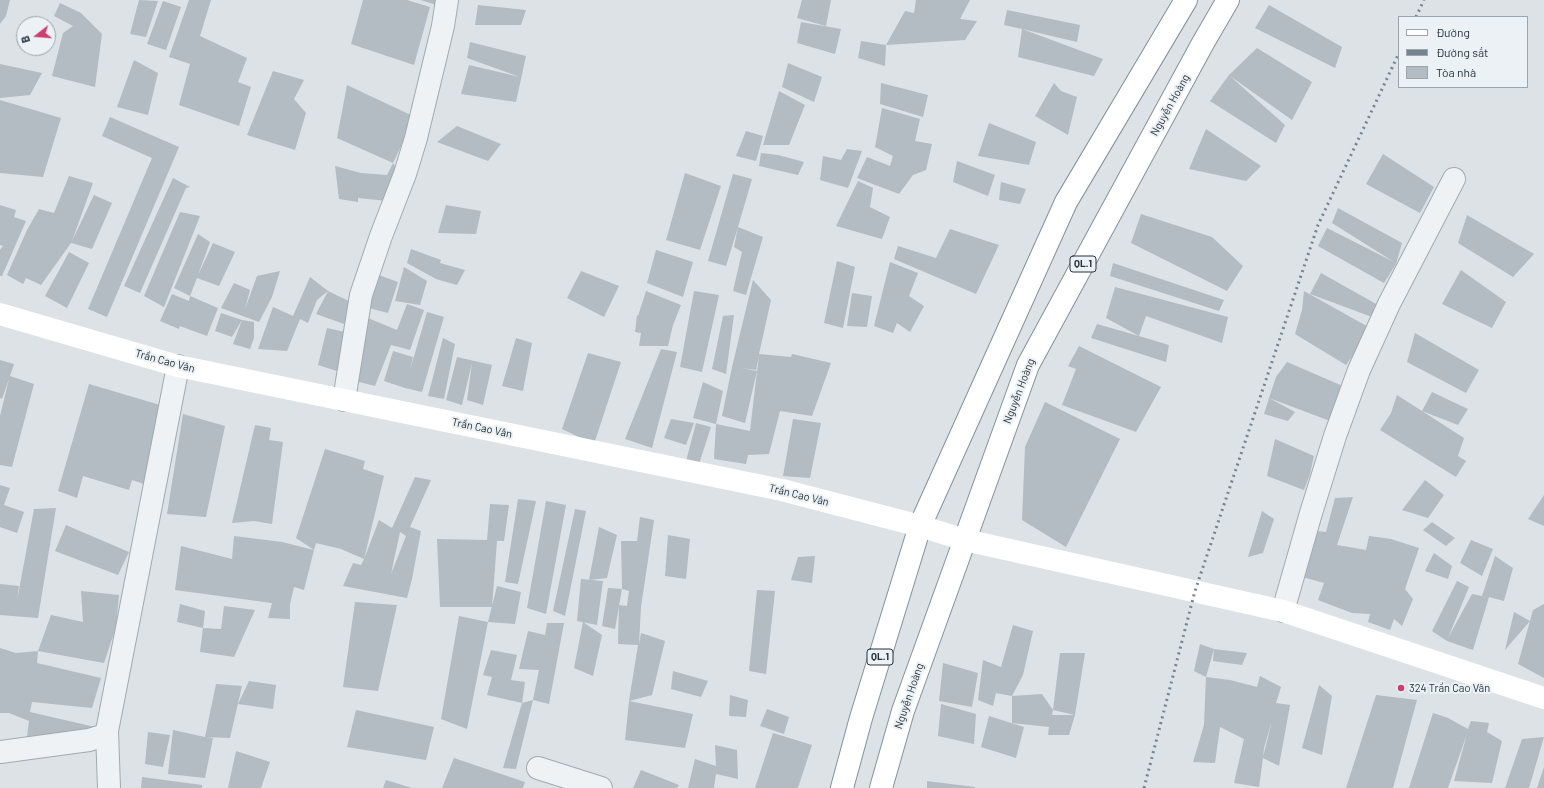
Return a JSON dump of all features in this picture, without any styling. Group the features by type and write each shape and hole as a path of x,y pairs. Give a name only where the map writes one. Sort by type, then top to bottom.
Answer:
{"main road":[{"name":"QL.1","path":"842,788 861,718 920,526 1066,202 1186,0"},
{"name":"Nguyễn Hoàng","path":"881,788 903,711 1028,365 1203,43 1228,0"},
{"name":"Trần Cao Vân","path":"0,314 178,366 782,490 920,526 965,540 1283,611 1544,698"}],"street":[{"path":"344,400 361,295 381,236 405,174 416,138 443,26 447,0"},
{"path":"1283,611 1335,436 1360,370 1389,304 1454,179"},
{"path":"109,788 107,731 178,366"},
{"path":"0,752 88,740 102,736 107,731"},
{"path":"538,768 601,788"}],"building":[{"path":"0,0 10,0 6,16 0,24"},
{"path":"139,0 158,1 146,37 130,34"},
{"path":"189,0 211,0 200,36 247,58 238,82 251,87 239,126 179,105 190,64 169,57"},
{"path":"363,0 407,0 430,7 414,65 351,44"},
{"path":"420,0 439,0 437,5"},
{"path":"802,0 831,0 826,26 797,18"},
{"path":"916,0 970,0 960,19 977,21 965,40 886,45 905,11 914,13"},
{"path":"163,1 181,7 166,50 147,44"},
{"path":"60,3 81,13 102,34 95,87 52,76 63,33 73,26 54,16"},
{"path":"478,5 526,10 521,25 475,25"},
{"path":"1269,5 1342,47 1335,68 1255,28"},
{"path":"1007,10 1080,25 1077,42 1004,25"},
{"path":"801,22 841,29 835,54 797,43"},
{"path":"1022,29 1103,59 1094,76 1018,57"},
{"path":"861,41 886,45 885,66 858,58"},
{"path":"470,42 526,56 516,102 461,94 469,65 520,77 467,58"},
{"path":"1257,48 1312,82 1292,120 1230,76 1285,125 1276,143 1210,101 1229,75"},
{"path":"134,60 158,73 148,115 117,107"},
{"path":"788,63 822,77 814,102 782,87"},
{"path":"0,64 42,73 30,95 0,98"},
{"path":"273,71 304,80 294,99 306,113 295,150 247,135"},
{"path":"881,83 928,95 923,117 880,104"},
{"path":"1054,83 1061,91 1077,97 1068,135 1035,116"},
{"path":"347,85 415,117 393,163 337,138"},
{"path":"779,91 805,105 789,145 763,145"},
{"path":"0,100 61,118 43,177 0,173"},
{"path":"882,108 920,119 915,141 932,144 926,170 913,175 899,194 857,178 867,157 890,166 893,156 875,147"},
{"path":"110,117 179,147 107,317 88,309 152,158 102,136"},
{"path":"989,123 1036,142 1029,165 978,156"},
{"path":"457,126 501,144 488,161 437,142"},
{"path":"1206,129 1261,166 1246,181 1189,169"},
{"path":"746,131 763,136 756,161 736,156"},
{"path":"847,149 862,151 848,188 820,180 823,156 841,160"},
{"path":"761,153 778,155 804,162 798,175 759,166"},
{"path":"1383,154 1434,187 1420,213 1366,184"},
{"path":"957,161 995,175 988,196 953,182"},
{"path":"393,163 399,173 387,201 358,198 358,202 339,199 335,166 361,173 387,175"},
{"path":"685,173 721,186 700,250 666,240"},
{"path":"733,174 752,179 726,266 708,261"},
{"path":"69,176 93,183 72,241 94,195 112,203 92,249 71,243 41,285 26,278 23,284 7,275 27,230 39,209 54,213"},
{"path":"173,178 190,187 186,188 140,293 124,286"},
{"path":"858,181 873,188 870,207 890,217 882,239 836,226"},
{"path":"1001,182 1026,189 1020,204 999,200"},
{"path":"0,205 16,210 14,217 26,221 2,276 0,276 0,250 3,246 0,245"},
{"path":"446,205 481,211 476,234 438,233"},
{"path":"1338,208 1402,243 1396,264 1384,283 1318,246 1327,228 1394,262 1332,223"},
{"path":"180,212 200,216 164,307 144,296"},
{"path":"1141,214 1212,237 1243,266 1227,291 1131,243"},
{"path":"1467,215 1534,254 1513,277 1458,243"},
{"path":"738,227 763,237 746,295 733,291 742,252 734,247"},
{"path":"950,229 999,245 976,294 894,259 898,246 936,258"},
{"path":"198,234 210,242 198,275 213,243 235,252 219,286 197,278 190,296 174,288"},
{"path":"411,249 441,260 440,263 465,270 457,285 436,279 407,263"},
{"path":"656,250 693,262 683,297 647,283"},
{"path":"69,252 89,263 67,308 45,296"},
{"path":"837,261 855,267 843,328 824,323"},
{"path":"890,262 918,273 909,296 924,306 910,332 897,323 893,333 874,326"},
{"path":"1113,263 1224,300 1219,311 1110,276"},
{"path":"404,267 427,281 420,305 395,301"},
{"path":"1461,270 1506,302 1492,328 1442,304"},
{"path":"280,271 272,297 259,322 221,308 234,283 250,290 245,309 257,276"},
{"path":"581,271 619,286 604,317 567,298"},
{"path":"373,273 398,282 388,313 365,307"},
{"path":"1321,273 1378,305 1372,317 1310,294"},
{"path":"310,277 328,291 317,300 308,323 300,319 287,351 258,349 273,307 293,316"},
{"path":"753,280 771,300 759,354 791,357 792,354 831,363 812,416 780,411 769,454 748,455 746,464 714,459 716,424 750,431 757,371 745,423 722,416","holes":["759,356 757,371 741,368 756,370"]},
{"path":"1115,287 1228,317 1222,343 1146,316 1139,336 1106,318"},
{"path":"328,291 353,303 344,324 316,314"},
{"path":"646,291 681,305 673,325 668,346 639,346 641,333 635,332 637,315 638,316"},
{"path":"694,291 719,295 702,372 680,367"},
{"path":"1304,291 1372,329 1346,365 1295,334 1302,310"},
{"path":"852,293 872,296 867,327 847,326"},
{"path":"172,294 189,301 190,296 218,308 207,336 180,326 179,329 160,321"},
{"path":"407,304 424,310 410,350 391,345 375,386 351,380 363,316 397,330"},
{"path":"427,312 444,317 422,392 384,381 393,351 413,357 410,370"},
{"path":"221,313 242,320 232,337 215,331"},
{"path":"734,315 726,374 712,369 723,316"},
{"path":"242,320 254,322 254,338 250,349 233,344"},
{"path":"1097,324 1169,345 1166,362 1091,338"},
{"path":"327,328 350,333 340,372 318,365"},
{"path":"1415,333 1479,370 1466,393 1407,362"},
{"path":"443,338 455,344 444,399 428,396"},
{"path":"516,338 532,343 523,391 502,386"},
{"path":"1079,346 1161,387 1136,432 1062,405 1076,369 1068,366"},
{"path":"661,349 677,352 652,448 625,439"},
{"path":"588,353 621,362 594,444 562,429"},
{"path":"457,357 492,365 483,405 467,400 472,363 462,405 446,400"},
{"path":"0,360 14,364 10,376 34,384 12,467 0,465 0,416 9,379 2,399 0,398"},
{"path":"1287,362 1352,390 1336,400 1330,421 1269,398 1276,377"},
{"path":"703,382 723,391 716,424 693,418"},
{"path":"89,384 167,407 144,484 132,480 129,490 83,476 77,498 58,491"},
{"path":"1432,392 1468,409 1458,425 1422,411"},
{"path":"1397,395 1464,438 1458,456 1466,461 1456,477 1380,430 1391,413"},
{"path":"1269,398 1295,412 1288,421 1264,414"},
{"path":"1045,402 1120,439 1066,547 1022,520 1025,447"},
{"path":"183,414 225,426 206,517 167,514"},
{"path":"671,419 694,423 686,445 664,438"},
{"path":"793,419 821,423 810,478 783,476"},
{"path":"696,423 711,427 698,467 685,465"},
{"path":"255,425 271,428 269,440 283,442 272,524 254,521 232,523"},
{"path":"1275,439 1314,456 1310,474 1304,490 1267,476"},
{"path":"325,449 365,461 363,469 384,476 364,559 341,549 316,543 314,550 296,538"},
{"path":"415,477 431,480 410,527 421,531 407,598 343,586 353,563 361,565 379,520 392,528","holes":["400,532 406,536 391,574"]},
{"path":"1425,480 1444,495 1428,518 1402,510"},
{"path":"0,485 10,488 4,505 24,512 17,533 0,527"},
{"path":"1544,495 1544,526 1528,519"},
{"path":"1353,497 1337,545 1366,550 1369,536 1391,539 1419,548 1405,589 1413,599 1402,626 1394,619 1390,630 1368,622 1370,614 1352,613 1318,600 1324,583 1295,575 1308,530 1326,532 1335,498"},
{"path":"518,499 536,501 518,584 505,582"},
{"path":"546,501 566,505 546,614 527,608"},
{"path":"490,504 509,505 504,541 497,541 492,607 440,607 437,539 487,540"},
{"path":"56,508 38,618 0,615 0,584 19,586 17,601 34,509"},
{"path":"575,509 586,511 565,616 553,611"},
{"path":"1262,511 1274,519 1263,553 1248,557"},
{"path":"640,517 654,520 641,607 639,644 641,633 665,641 652,695 629,701 638,645 618,644 619,605 627,606 629,591 622,589 621,541 637,541"},
{"path":"1432,522 1455,538 1446,546 1423,530"},
{"path":"66,525 129,552 118,575 55,551"},
{"path":"599,527 617,535 607,578 589,580"},
{"path":"668,535 690,539 686,579 665,576"},
{"path":"234,536 282,542 314,550 304,590 294,587 290,604 290,619 268,618 272,603 175,590 181,546 232,559"},
{"path":"1471,540 1493,549 1482,576 1460,563"},
{"path":"1434,553 1452,566 1448,579 1425,571"},
{"path":"815,556 812,583 791,580 798,557"},
{"path":"1495,556 1513,568 1504,601 1489,597 1473,650 1447,641 1432,631 1457,581 1469,587 1448,638 1472,594 1482,596"},
{"path":"581,579 603,581 597,625 577,621"},
{"path":"497,586 521,592 515,624 488,622"},
{"path":"608,588 622,589 615,629 602,626"},
{"path":"757,590 775,591 766,674 749,671"},
{"path":"81,591 119,595 116,627 104,663 38,651 51,615 83,622"},
{"path":"355,602 397,605 378,691 343,687"},
{"path":"180,604 205,611 203,628 177,622"},
{"path":"1544,604 1544,678 1518,664 1533,610"},
{"path":"224,606 255,610 234,657 200,652 203,628 221,629"},
{"path":"1514,612 1530,621 1505,650"},
{"path":"459,616 488,622 467,729 441,719"},
{"path":"583,622 602,635 593,676 574,668"},
{"path":"547,623 564,623 549,704 533,700 539,670 519,669 528,631 545,635"},
{"path":"1013,625 1033,631 1023,675 1012,696 996,693 993,706 978,700 983,660 1001,667"},
{"path":"1200,644 1214,649 1206,677 1194,671"},
{"path":"0,648 16,653 38,651 37,663 101,678 92,708 32,702 30,712 95,727 85,749 27,737 29,721 9,713 0,713"},
{"path":"1214,649 1247,653 1242,665 1213,661"},
{"path":"491,650 517,655 511,680 525,682 522,703 487,695 492,677 483,675"},
{"path":"1060,653 1085,653 1075,715 1053,710"},
{"path":"943,663 978,673 972,707 939,701"},
{"path":"673,671 708,681 701,697 671,689"},
{"path":"1260,676 1281,687 1276,703 1290,705 1279,766 1263,758 1259,787 1234,783 1244,739 1220,727 1215,763 1193,762 1204,725 1206,677 1230,680 1257,687","holes":["1271,724 1263,757 1264,748"]},
{"path":"249,681 276,685 273,709 238,704"},
{"path":"216,684 242,686 230,738 207,737 213,738 205,778 168,774 173,730 205,737"},
{"path":"1319,685 1332,696 1322,755 1302,748"},
{"path":"1042,694 1053,710 1052,715 1075,715 1069,735 1048,735 1049,727 1012,723 1012,696"},
{"path":"730,695 748,700 746,717 729,716"},
{"path":"1376,695 1417,700 1393,788 1346,788"},
{"path":"533,700 516,769 503,768 522,703"},
{"path":"629,701 693,714 685,748 625,740"},
{"path":"941,704 976,714 974,744 938,736"},
{"path":"767,709 789,717 784,734 760,726"},
{"path":"356,710 434,727 426,760 347,747"},
{"path":"1433,713 1448,718 1468,729 1471,721 1489,723 1487,732 1502,741 1492,783 1454,781 1467,734 1448,788 1409,788"},
{"path":"989,716 1024,727 1016,758 981,747"},
{"path":"148,732 170,735 163,767 145,764"},
{"path":"773,733 812,745 798,788 755,788"},
{"path":"1544,737 1529,788 1505,788 1522,739"},
{"path":"715,745 737,750 738,779 716,774 714,788 688,788 695,759 716,766"},
{"path":"236,751 270,762 261,788 228,788"},
{"path":"454,758 525,782 523,788 442,788"},
{"path":"1544,767 1544,788 1537,788"},
{"path":"641,770 679,785 677,788 633,788"},
{"path":"142,777 202,785 202,788 141,788"},
{"path":"386,780 412,788 383,788"},
{"path":"927,781 975,787 975,788 927,788"}],"railway":[{"path":"1416,16 1424,0"},
{"path":"1144,788 1195,591 1318,225 1398,55"}],"place":[{"name":"324 Trần Cao Vân","path":"1401,688"}]}
